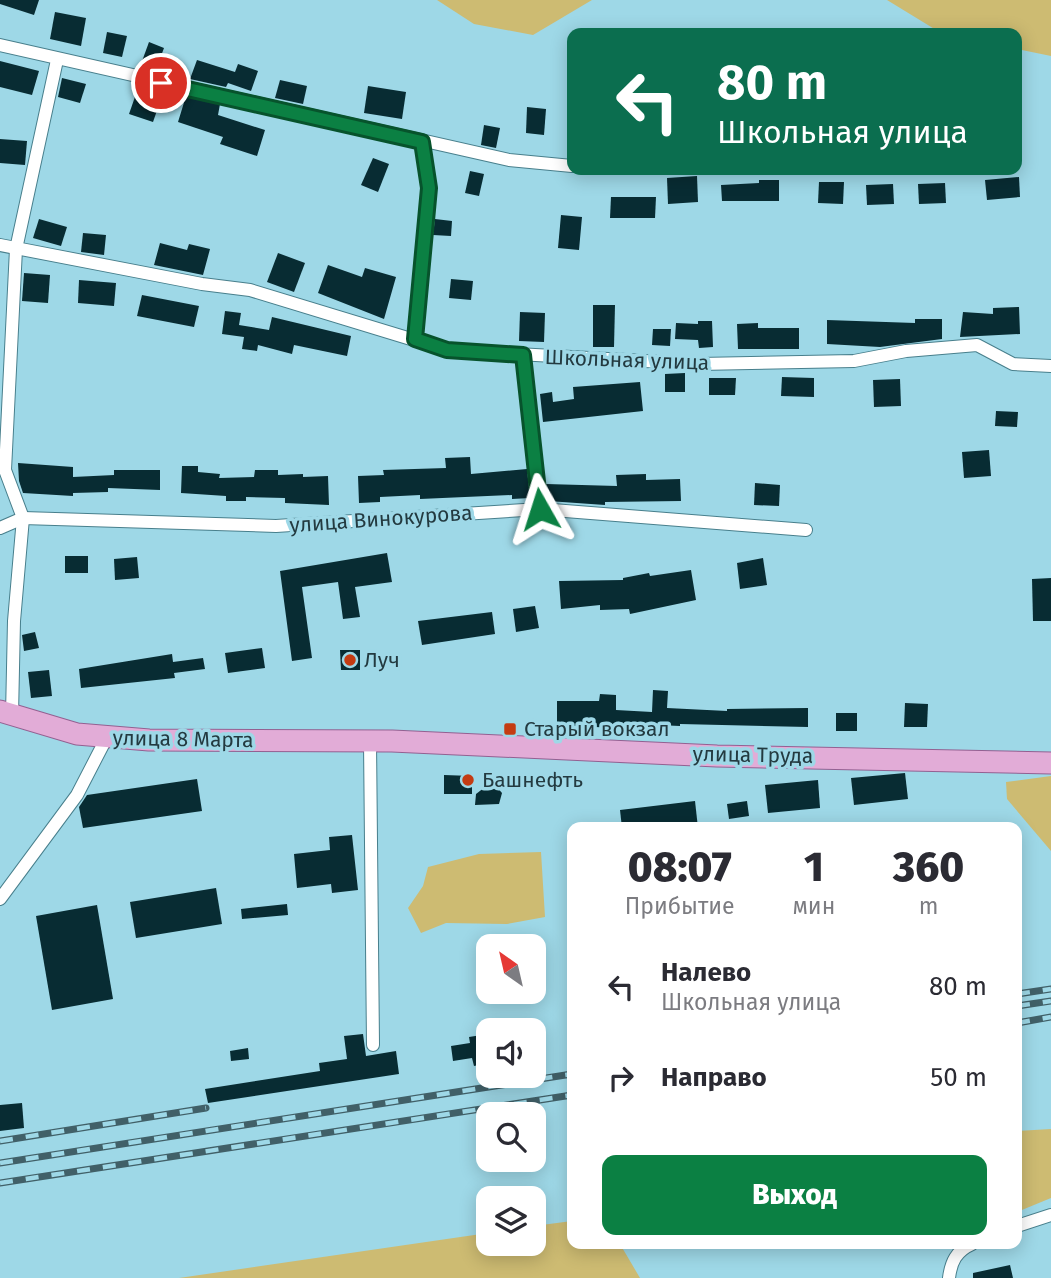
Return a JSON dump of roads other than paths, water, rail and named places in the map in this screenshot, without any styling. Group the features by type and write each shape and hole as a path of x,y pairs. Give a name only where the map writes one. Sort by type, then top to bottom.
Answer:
{"main road":[{"name":"улица 8 Марта","path":"6,713 77,734 107,737 370,741"},
{"name":"улица Труда","path":"370,741 717,756 1051,763"}],"street":[{"path":"0,45 422,142 509,160 567,166"},
{"path":"6,713 23,518 5,470 16,249 57,60"},
{"path":"415,339 429,188 422,142"},
{"name":"Школьная улица","path":"0,246 202,284 250,290 447,350 699,364 841,362 906,351 976,345 1013,364 1051,366"},
{"path":"523,355 540,509"},
{"name":"улица Винокурова","path":"0,528 23,518 276,526 540,509 806,530"},
{"path":"0,898 78,795 107,737"},
{"path":"370,741 373,1045"},
{"path":"1022,1224 1051,1215"},
{"path":"949,1278 951,1262 962,1249"}],"railway":[{"path":"1022,993 1051,989"},
{"path":"1022,1005 1051,1001"},
{"path":"1022,1022 1051,1017"},
{"path":"0,1163 567,1075"},
{"path":"0,1183 567,1096"},
{"path":"0,1141 206,1108"}],"place":[{"name":"Луч","path":"350,660"},
{"name":"Старый вокзал","path":"510,729"},
{"name":"Башнефть","path":"468,780"}]}
